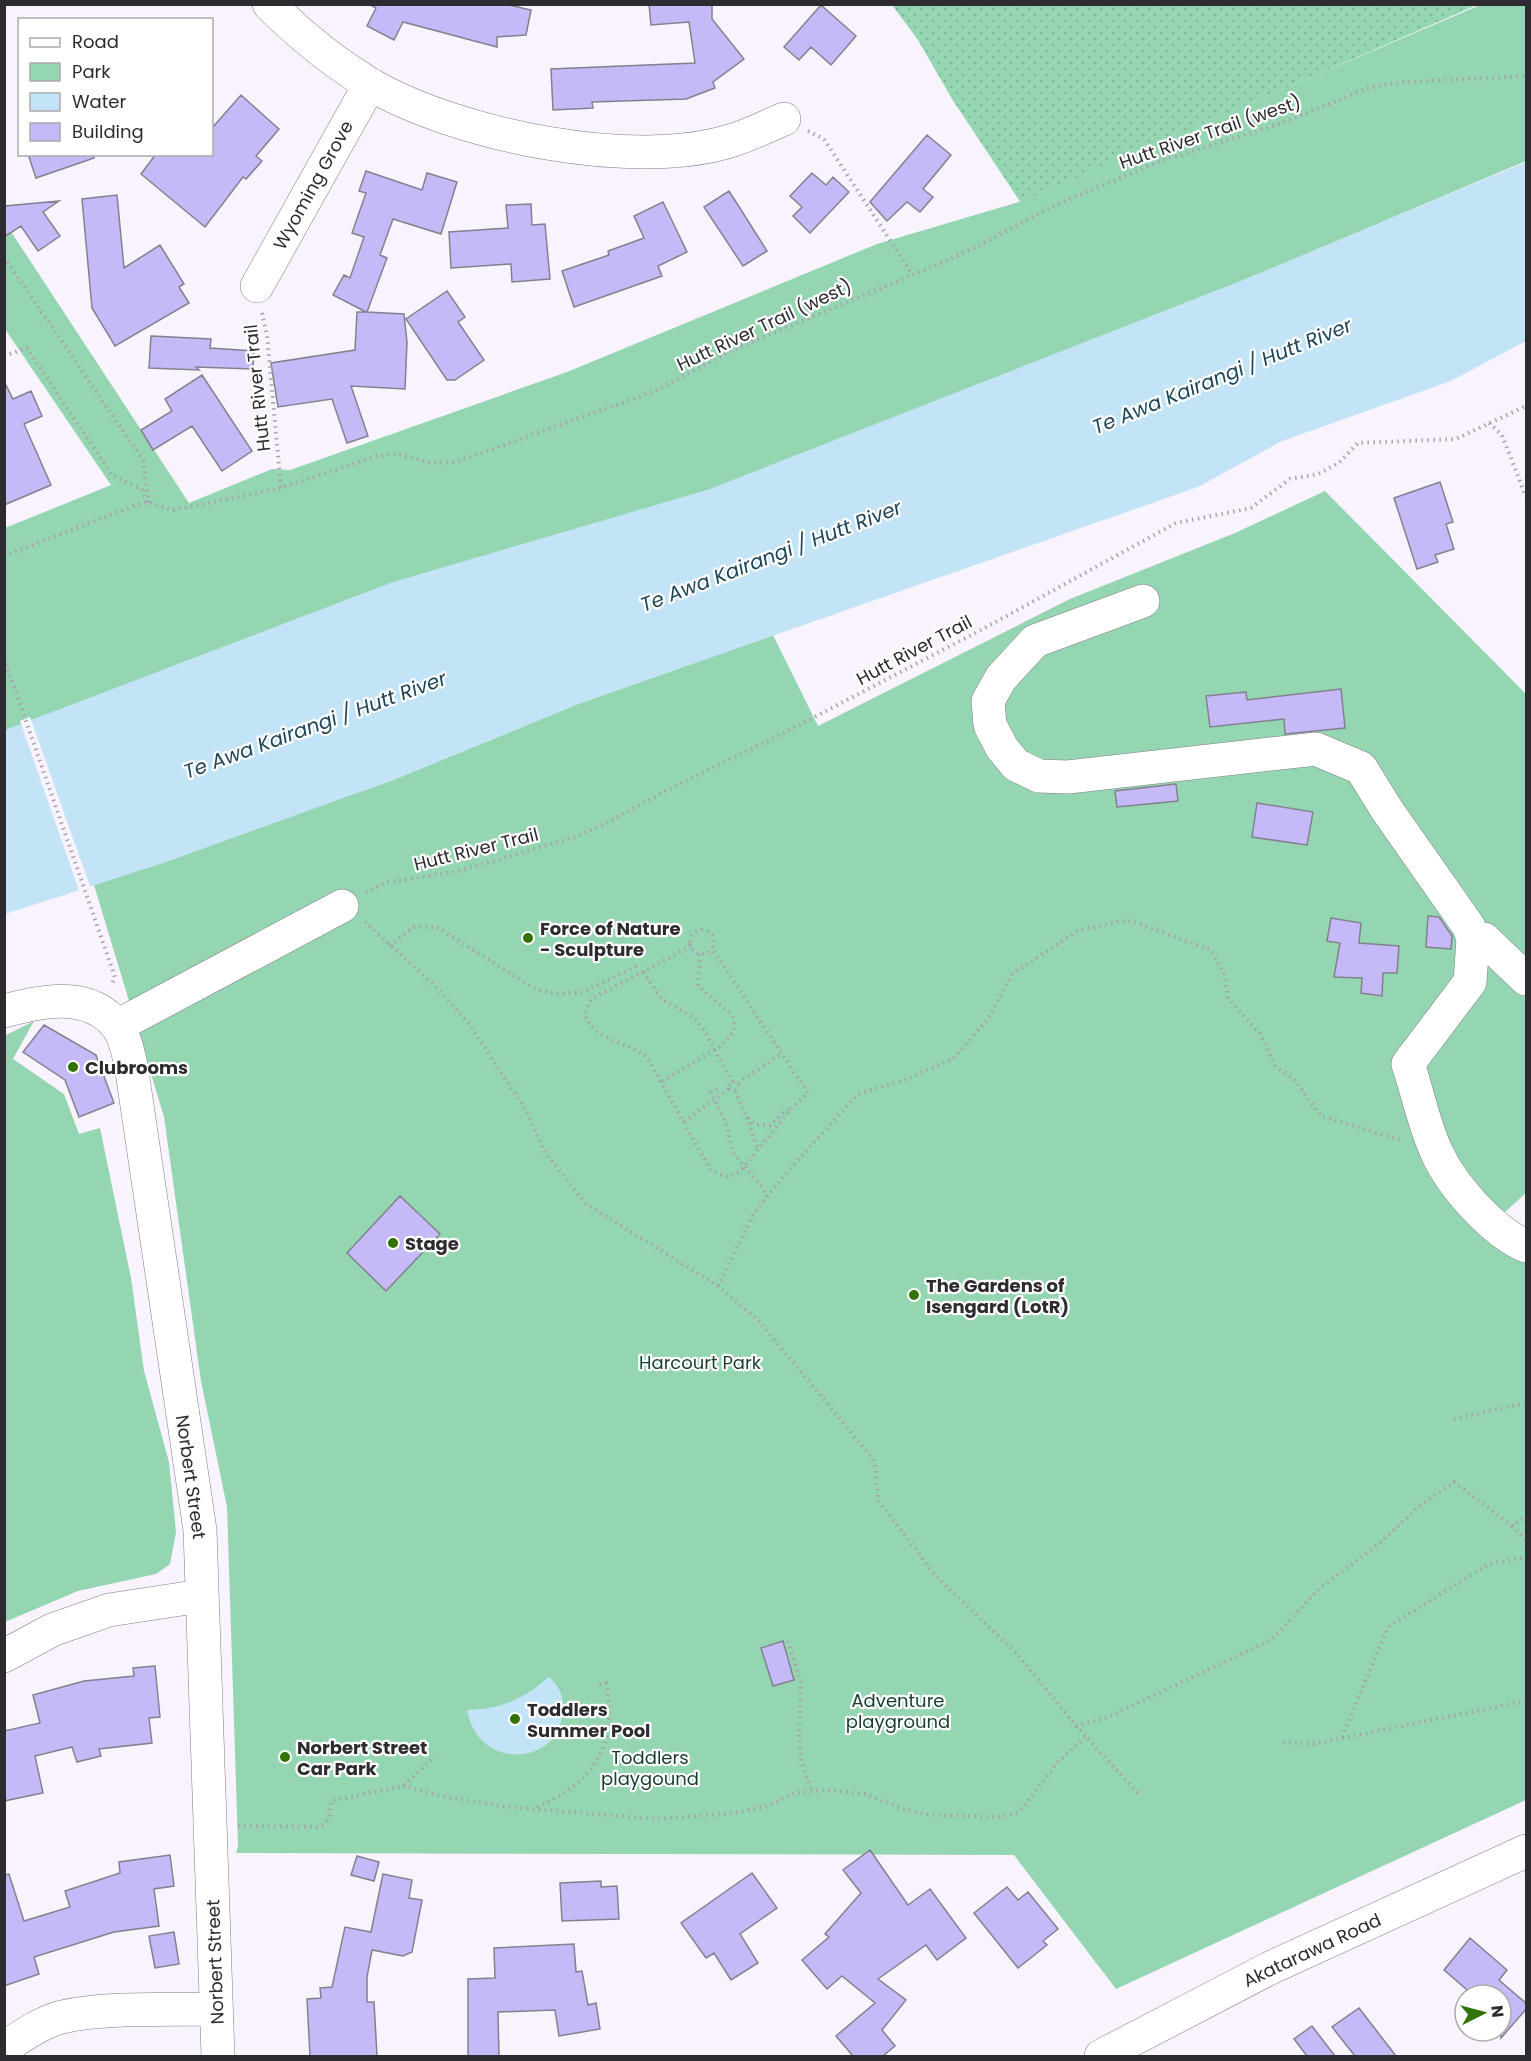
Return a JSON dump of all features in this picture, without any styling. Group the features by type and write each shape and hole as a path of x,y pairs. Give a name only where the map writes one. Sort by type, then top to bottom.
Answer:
{"street":[{"path":"269,4 325,54 370,84 441,115 488,130 574,149 625,152 702,147 733,141 784,119"},
{"name":"Wyoming Grove","path":"257,286 370,84"},
{"path":"1143,601 1035,640 1001,678 988,700 990,725 1002,748 1016,765 1039,776 1068,777 1316,749 1361,768 1387,810 1469,927 1473,939 1470,982 1408,1064 1437,1154 1467,1200 1514,1240 1527,1246"},
{"path":"4,1011 60,1000 84,1003 109,1018 342,906"},
{"path":"1473,939 1484,939 1527,979"},
{"name":"Norbert Street","path":"109,1018 131,1065 200,1530 218,2056"},
{"path":"4,1656 52,1630 109,1610 201,1596"},
{"name":"Akatarawa Road","path":"1101,2056 1270,1968 1527,1851"},
{"path":"4,2048 24,2035 61,2018 95,2013 216,2008"}],"path":[{"name":"Hutt River Trail (west)","path":"148,503 173,510 281,488 377,456 397,454 431,463 456,462 655,391 735,349 976,247 1053,206 1161,161 1281,123 1371,87 1404,82 1527,76"},
{"path":"784,119 824,139 912,274"},
{"path":"4,257 143,460 148,503"},
{"name":"Hutt River Trail","path":"257,286 267,335 281,488"},
{"path":"4,356 27,348 112,475 142,490 146,494 148,503"},
{"name":"Hutt River Trail","path":"342,906 384,884 459,871 575,837 607,823 970,635 1176,523 1251,508 1290,478 1317,474 1339,463 1358,443 1456,439 1527,406"},
{"path":"1488,423 1499,430 1502,435 1527,497"},
{"path":"4,556 148,503"},
{"path":"4,658 108,957"},
{"path":"342,906 362,919 435,986 469,1024 527,1112 544,1151 586,1204 718,1286 758,1320 873,1459 878,1500 935,1575 1018,1655 1076,1726 1141,1796"},
{"path":"718,1286 753,1213 858,1094 904,1080 953,1059 988,1019 1012,974 1079,930 1128,920 1211,950 1224,973 1228,998 1260,1034 1276,1067 1293,1078 1321,1116 1376,1130 1437,1154"},
{"path":"390,946 414,927 437,927 537,990 558,994 583,993 637,966"},
{"path":"697,931 704,931 712,937 712,949 808,1093 791,1109 743,1167 728,1178 711,1171 647,1057 640,1051 596,1033 589,1025 585,1014 587,1003 691,946 692,936 697,931"},
{"path":"691,946 700,954"},
{"path":"700,954 712,949"},
{"path":"662,1081 732,1036 735,1025 730,1013 698,986 700,954"},
{"path":"643,972 663,1000 697,1021 715,1049 747,1117 758,1151"},
{"path":"615,976 618,985"},
{"path":"732,1082 738,1083 782,1053"},
{"path":"684,1122 715,1099 739,1087 738,1083"},
{"path":"717,1089 711,1092 725,1121 734,1154 761,1186 767,1197"},
{"path":"747,1117 755,1125 767,1126 786,1110 791,1109"},
{"path":"1454,1419 1527,1403"},
{"path":"1076,1726 1106,1718 1271,1640 1320,1588 1380,1543 1417,1508 1454,1482 1527,1540"},
{"path":"1512,1526 1527,1517"},
{"path":"1342,1737 1388,1627 1489,1564 1527,1557"},
{"path":"788,1641 801,1682 799,1734 801,1760 812,1792"},
{"path":"534,1808 565,1795 583,1779 600,1754 610,1726 609,1702 606,1683 595,1685"},
{"path":"1283,1742 1313,1744 1527,1701"},
{"path":"210,1825 318,1827 325,1825 329,1819 331,1801 402,1786 445,1797 656,1819 726,1814 765,1807 795,1794 828,1790 865,1794 903,1809 931,1815 1001,1817 1019,1812 1058,1762 1086,1736"},
{"path":"402,1786 435,1756"}],"green space":[{"path":"892,5 1477,5 1021,203 952,99 918,40"},
{"path":"1480,5 1526,5 1526,161 919,418 5,763 5,528 111,485 5,329 4,221 189,503 272,469 290,470 567,372 877,244 1019,202"},
{"name":"Harcourt Park","path":"1325,491 1526,694 1526,1193 1483,1232 1526,1258 1526,1800 1116,1989 1014,1855 236,1853 238,1845 227,1507 201,1381 164,1117 94,885 393,780 578,704 773,635 818,726 1070,599 1235,533"},
{"path":"34,1021 13,1059 64,1094 79,1134 100,1128 131,1278 144,1371 169,1462 176,1532 170,1564 156,1574 78,1591 5,1622 4,1036"}],"water":[{"name":"Te Awa Kairangi / Hutt River","path":"1526,162 1526,341 1451,381 1282,441 1198,487 578,704 393,780 166,862 5,914 5,730 393,582 707,490 1243,280"},
{"name":"Toddlers Summer Pool","path":"549,1677 559,1690 563,1706 560,1726 550,1741 536,1751 520,1754 502,1753 487,1745 474,1730 467,1710 491,1708 521,1697"}],"pier":[{"path":"30,717 91,889 80,893 20,721"}],"building":[{"path":"369,4 505,4 531,10 526,35 497,37 497,47 403,22 394,40 367,26 376,8"},
{"path":"649,4 712,4 712,19 744,59 713,82 715,88 686,99 592,102 593,108 553,110 551,69 695,63 689,22 651,25"},
{"path":"821,5 856,36 831,65 811,47 799,60 784,47"},
{"path":"241,95 279,129 256,156 262,161 246,179 243,177 205,227 141,174 154,156 213,156 213,127"},
{"path":"927,135 951,155 923,189 933,197 920,212 907,202 887,221 870,202"},
{"path":"29,156 94,156 94,158 36,178"},
{"path":"366,171 422,190 427,173 457,182 441,234 393,219 380,255 387,258 367,312 404,314 407,342 405,389 351,386 368,436 347,443 332,399 278,407 271,363 355,350 357,312 366,312 333,295 344,275 350,278 364,237 352,233 366,193 359,191"},
{"path":"812,173 826,185 833,177 849,192 810,233 793,216 802,207 790,196"},
{"path":"729,191 767,251 743,266 704,207"},
{"path":"117,195 124,268 160,245 184,284 179,287 189,303 115,346 92,308 82,199"},
{"path":"59,201 43,212 60,236 38,251 21,226 4,237 5,206"},
{"path":"663,202 687,252 658,266 662,276 574,307 562,271 609,255 608,251 644,238 634,216"},
{"path":"531,204 532,225 545,224 550,279 512,282 511,264 451,268 449,232 508,228 506,205"},
{"path":"447,291 465,317 458,322 484,360 455,380 447,380 406,319"},
{"path":"151,336 211,339 210,348 254,351 253,369 149,368"},
{"path":"202,375 252,451 222,471 192,426 153,450 141,430 172,411 165,399"},
{"path":"4,381 13,399 31,391 42,416 24,424 51,485 4,505"},
{"path":"1440,482 1453,522 1446,524 1454,549 1435,555 1438,562 1417,569 1394,498"},
{"path":"1341,689 1345,728 1285,734 1284,719 1210,727 1206,696 1246,692 1247,700"},
{"path":"1176,784 1178,801 1117,807 1115,791"},
{"path":"1257,803 1313,812 1307,845 1252,837"},
{"path":"1428,916 1439,917 1452,936 1451,949 1426,947"},
{"path":"1331,918 1361,923 1359,943 1399,946 1397,973 1383,973 1382,996 1361,993 1362,978 1334,977 1340,943 1327,941"},
{"name":"Clubrooms","path":"44,1025 96,1055 114,1103 79,1117 65,1080 23,1052"},
{"name":"Stage","path":"400,1196 440,1234 386,1291 347,1253"},
{"path":"783,1641 794,1680 773,1686 761,1648"},
{"path":"155,1666 160,1717 149,1718 152,1743 99,1749 101,1756 77,1762 72,1747 35,1756 43,1793 4,1801 4,1731 40,1723 33,1695 84,1681 134,1676 133,1668"},
{"path":"870,1850 908,1905 930,1889 966,1938 937,1960 926,1945 878,1979 906,2000 882,2030 895,2046 883,2056 853,2056 836,2036 875,2003 842,1976 827,1989 802,1960 829,1937 825,1934 861,1893 843,1870"},
{"path":"170,1855 174,1886 154,1889 159,1926 114,1932 34,1957 39,1974 4,1986 4,1875 9,1874 24,1921 70,1907 65,1891 120,1873 119,1862"},
{"path":"357,1856 379,1862 374,1881 351,1875"},
{"path":"752,1873 777,1908 740,1934 758,1963 731,1980 714,1953 706,1958 681,1923"},
{"path":"383,1874 412,1880 409,1898 422,1900 412,1952 403,1956 372,1950 367,1977 367,2002 374,2002 377,2056 310,2056 307,1999 321,1998 320,1988 332,1987 345,1927 371,1932"},
{"path":"601,1881 601,1887 617,1886 619,1919 562,1921 560,1883"},
{"path":"1007,1887 1018,1900 1028,1892 1058,1929 1043,1941 1047,1945 1018,1968 974,1913"},
{"path":"174,1932 179,1964 155,1968 149,1936"},
{"path":"1470,1938 1507,1970 1499,1980 1502,1983 1459,1983 1444,1970"},
{"path":"574,1944 576,1972 582,1971 588,2005 596,2003 600,2029 559,2036 555,2010 498,2012 499,2056 468,2056 468,1979 495,1978 494,1948"},
{"path":"1513,1992 1527,2004 1527,2008 1513,2024"},
{"path":"1359,2008 1396,2056 1355,2056 1332,2027"},
{"path":"1312,2026 1335,2056 1307,2056 1294,2039"}],"place":[{"name":"Force of Nature - Sculpture","path":"528,938"},
{"name":"Clubrooms","path":"73,1067"},
{"name":"Stage","path":"393,1243"},
{"name":"The Gardens of Isengard (LotR)","path":"914,1295"},
{"name":"Toddlers Summer Pool","path":"515,1719"},
{"name":"Norbert Street Car Park","path":"285,1757"}],"park label":[{"name":"Adventure playground","path":"898,1710"},
{"name":"Toddlers playgound","path":"650,1767"}]}
